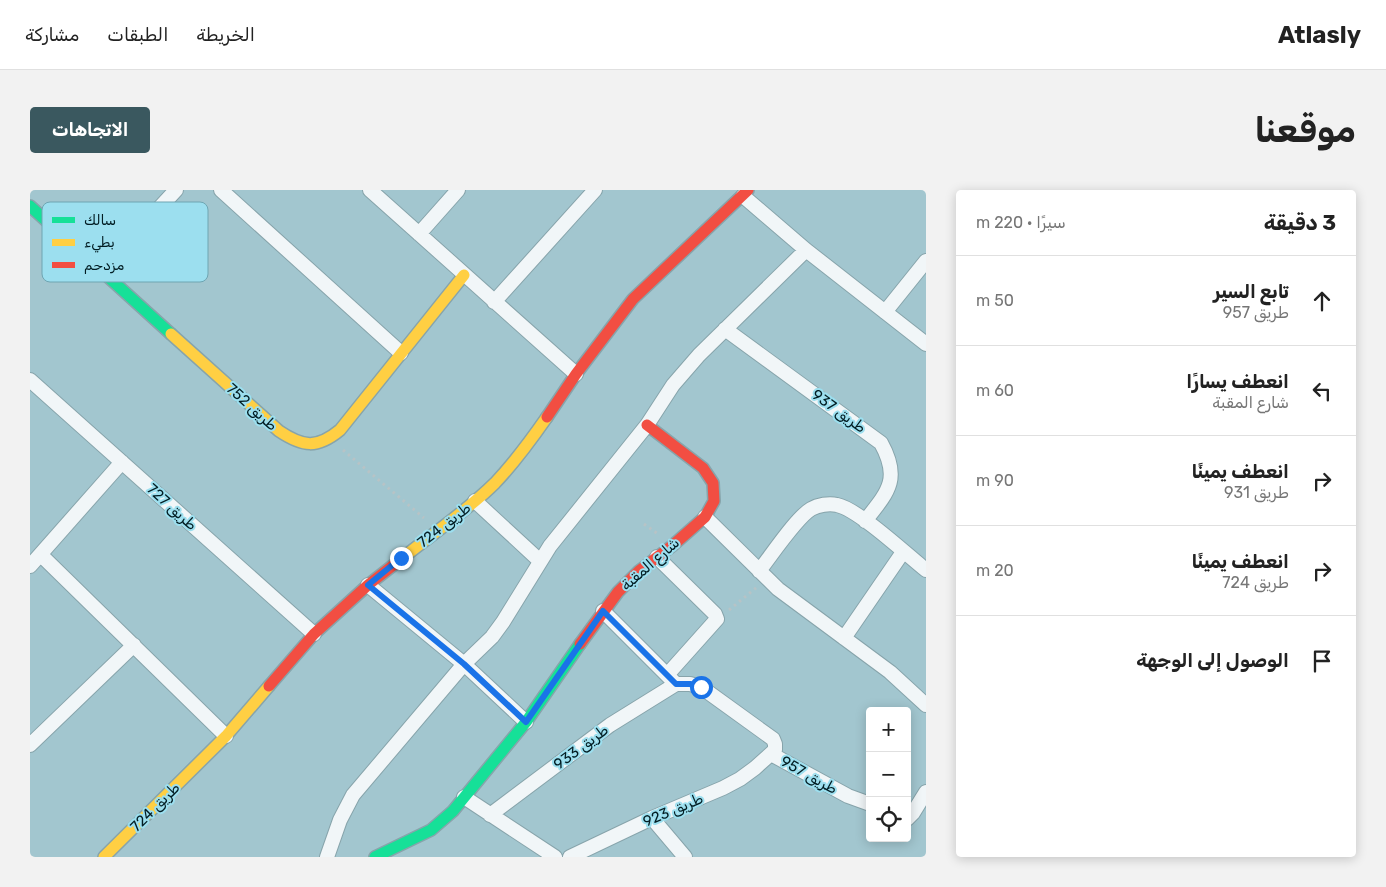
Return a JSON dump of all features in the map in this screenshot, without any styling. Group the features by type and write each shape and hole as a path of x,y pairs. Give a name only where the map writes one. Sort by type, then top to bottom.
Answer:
{"street":[{"path":"165,202 176,190"},
{"path":"221,190 401,353"},
{"path":"370,190 576,374"},
{"path":"418,234 458,190"},
{"path":"494,302 595,190"},
{"path":"746,193 806,250 926,344"},
{"name":"طريق 724","path":"104,857 226,736 314,634 368,585 475,501 495,483 530,442 576,374 634,299 746,193"},
{"name":"طريق 752","path":"30,206 42,217"},
{"path":"327,857 340,820 353,795 464,664 492,637 550,546 646,425 673,385 699,355 806,250"},
{"path":"885,312 926,261"},
{"path":"330,440 350,418 464,275"},
{"name":"طريق 752","path":"113,282 287,438 305,444 318,444 330,440"},
{"name":"طريق 937","path":"725,329 881,443 889,458 891,476 887,492 866,521"},
{"name":"طريق 727","path":"30,380 314,634"},
{"name":"شارع المقبة","path":"375,857 431,830 443,822 526,722 618,592 639,571 705,517 714,501 713,483 703,468 646,425"},
{"path":"30,566 122,462"},
{"path":"475,501 540,561"},
{"path":"763,575 801,518 811,509 823,504 836,504 866,521 926,570"},
{"path":"705,517 763,575 795,603 890,672 926,705"},
{"path":"844,638 904,552"},
{"path":"41,555 226,736"},
{"path":"657,557 715,614 717,620"},
{"path":"368,585 464,664 526,722"},
{"path":"603,611 672,679"},
{"name":"طريق 933","path":"490,815 672,679 717,620"},
{"path":"30,745 134,645"},
{"name":"طريق 957","path":"672,679 701,687 773,739 775,744 771,754 848,796 866,799"},
{"name":"طريق 923","path":"570,857 652,818 723,788 755,768 771,754"},
{"path":"911,815 926,792"},
{"path":"464,797 550,856"},
{"path":"652,818 682,856"}],"path":[{"path":"330,440 438,530"},
{"path":"717,620 763,575"}],"traffic: fast":[{"path":"30,206 42,217"},
{"path":"114,282 171,334"},
{"path":"375,857 431,830 453,811 526,722 580,644"}],"traffic: slow":[{"path":"171,334 279,431 303,443 317,443 340,430 464,275"},
{"path":"405,556 485,493 509,467 547,417"},
{"path":"104,857 226,736 269,686"}],"traffic: jam":[{"path":"547,417 576,374 633,299 748,190"},
{"path":"580,644 618,592 639,571 672,546 705,517 714,501 713,483 703,468 647,425"},
{"path":"269,686 314,634 368,585 405,556"}],"route":[{"path":"401,558 368,585 464,664 526,722 603,611 676,684 690,684 701,687"}]}
